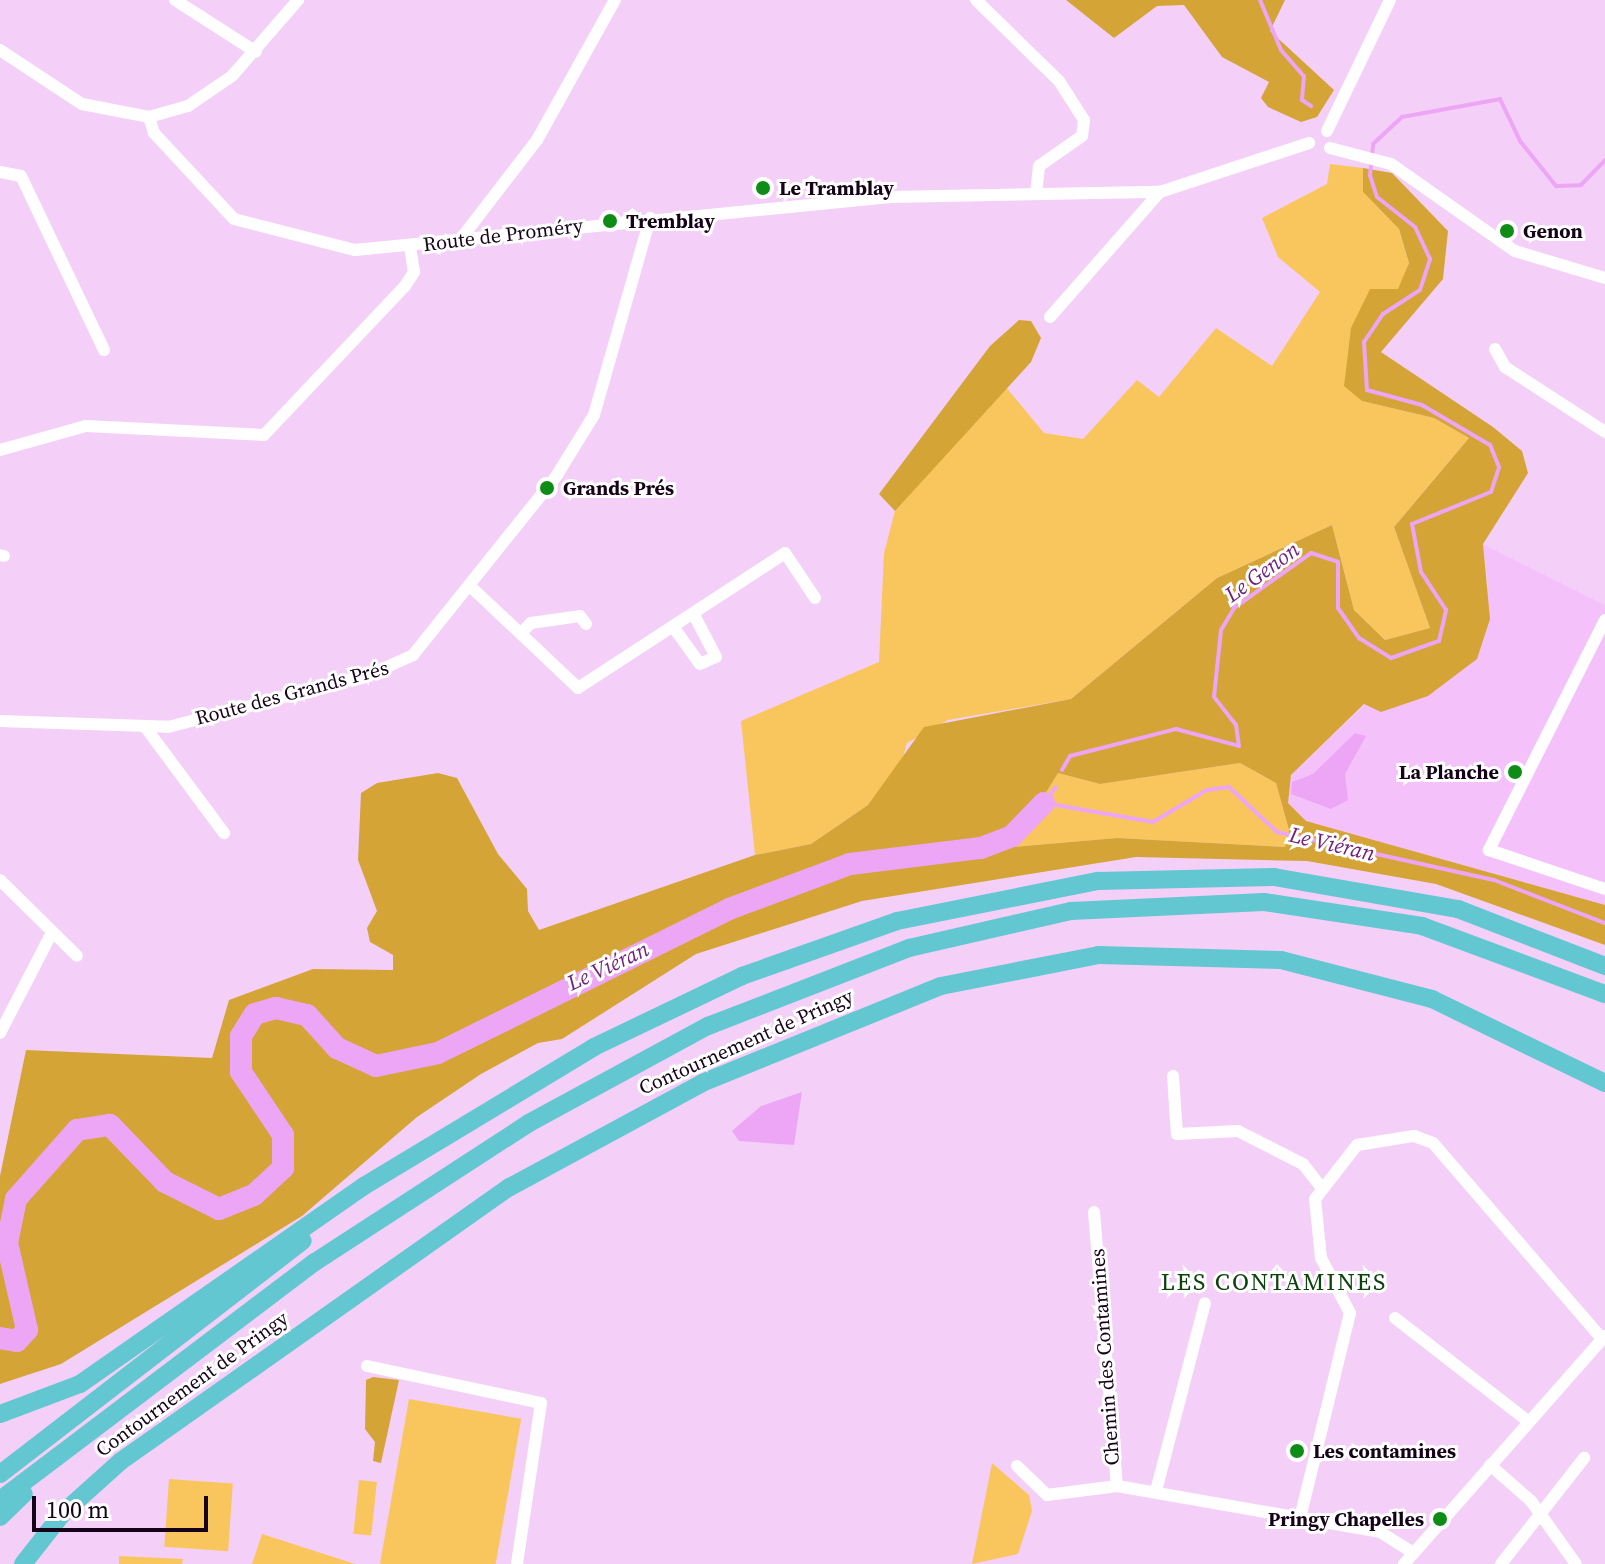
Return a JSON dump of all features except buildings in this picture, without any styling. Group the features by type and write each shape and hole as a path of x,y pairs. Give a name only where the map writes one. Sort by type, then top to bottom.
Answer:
{"highway":[{"path":"0,1414 80,1384 434,1144 594,1047 742,976 897,921 1042,888 1181,875 1318,881 1458,909 1605,966"},
{"path":"0,1500 315,1262 529,1123 708,1026 909,948 1071,911 1264,902 1422,926 1605,994"},
{"name":"Contournement de Pringy","path":"23,1564 63,1513 121,1461 510,1187 692,1088 941,986 1099,955 1281,960 1432,999 1605,1083"},
{"name":"Contournement de Pringy","path":"36,1564 75,1515 145,1454 518,1193 704,1093 962,989 1109,963 1280,969 1434,1009 1605,1093"},
{"path":"0,1474 434,1144"},
{"path":"0,1517 79,1443"}],"street":[{"path":"175,0 256,52"},
{"path":"0,50 82,104 149,117 195,103 256,52 298,0"},
{"path":"463,236 537,140 615,0"},
{"path":"976,0 1054,75 1084,120 1082,136 1039,166 1036,193"},
{"path":"1330,148 1327,131 1390,0"},
{"name":"Route de Proméry","path":"149,117 154,133 206,192 244,225 355,250 410,247 463,236 877,197 1160,192 1309,143 1316,130 1327,131"},
{"path":"1309,143 1316,152 1330,148 1382,161 1515,251 1605,278"},
{"path":"0,172 21,176 104,350"},
{"path":"1050,317 1160,192"},
{"name":"Route des Grands Prés","path":"0,721 146,728 398,665 421,648 471,587 594,415 650,218"},
{"path":"0,450 86,426 264,435 405,286 414,272 410,247"},
{"path":"1495,349 1505,367 1605,432"},
{"path":"471,587 578,688 694,615 725,587 785,553 815,598"},
{"path":"674,628 700,664 716,657 694,615"},
{"path":"521,633 531,623 580,616 586,624"},
{"path":"1605,620 1489,850 1605,889"},
{"path":"146,728 224,833"},
{"path":"0,880 50,936 77,956"},
{"path":"0,1033 50,936"},
{"path":"1173,1076 1177,1134 1238,1131 1303,1164 1321,1187"},
{"path":"1300,1518 1350,1313 1319,1250 1314,1207 1321,1187 1369,1139 1433,1143 1604,1338 1404,1564"},
{"name":"Chemin des Contamines","path":"1094,1212 1117,1486 1380,1532 1412,1552"},
{"path":"1156,1491 1205,1303"},
{"path":"1395,1318 1528,1421"},
{"path":"367,1366 541,1403 517,1564"},
{"path":"1501,1564 1538,1510 1584,1458"},
{"path":"1490,1465 1538,1510 1576,1564"},
{"path":"1017,1466 1047,1495 1117,1486"}],"shaded area":[{"path":"1066,0 1285,0 1270,31 1334,90 1317,117 1301,122 1268,107 1261,98 1269,82 1222,57 1184,5 1157,6 1114,38"},
{"path":"1330,164 1363,168 1363,192 1399,229 1409,263 1362,401 1434,418 1469,438 1394,527 1430,628 1385,640 1354,610 1332,525 1217,578 1071,699 948,720 907,743 901,764 868,805 811,844 755,855 741,721 879,662 884,553 895,511 1005,386 1044,433 1083,439 1137,380 1159,397 1216,328 1272,366 1320,292 1278,257 1262,218 1327,184"},
{"path":"1363,168 1392,173 1448,231 1443,279 1381,352 1493,427 1522,451 1528,473 1483,544 1490,619 1477,659 1428,696 1381,712 1364,704 1291,775 1288,803 1306,821 1605,905 1605,945 1436,884 1307,861 1136,857 862,901 696,954 562,1039 538,1043 481,1074 417,1117 302,1216 61,1364 0,1384 0,1176 26,1050 212,1058 229,1000 313,969 393,970 393,955 370,942 367,928 377,911 358,860 361,793 377,783 438,773 457,778 498,854 527,889 528,911 539,930 755,855 811,844 868,805 924,727 1071,699 1217,578 1332,525 1354,610 1385,640 1430,628 1394,527 1469,438 1434,418 1362,401 1344,386 1351,328 1370,289 1398,289 1409,263 1399,229 1363,192","holes":["1240,763 1276,783 1289,830 1285,847 1117,838 1013,847 1058,773 1100,784"]},
{"path":"1019,320 1031,321 1041,338 1031,362 895,511 879,494 990,346"},
{"path":"1483,544 1605,605 1605,905 1306,821 1288,803 1291,775 1488,587"},
{"path":"1355,733 1366,736 1345,774 1348,800 1331,809 1291,794 1292,782 1313,774"},
{"path":"1240,763 1276,783 1289,830 1285,847 1117,838 1013,847 1058,773 1100,784"},
{"path":"802,1092 794,1145 739,1141 732,1131 761,1106"},
{"path":"373,1377 399,1380 381,1463 373,1461 375,1442 365,1429 366,1380"},
{"path":"409,1399 521,1419 496,1564 380,1563"},
{"path":"992,1463 1029,1495 1032,1511 1018,1554 972,1564"},
{"path":"169,1479 233,1483 228,1551 164,1547"},
{"path":"359,1480 377,1482 371,1536 353,1534"},
{"path":"262,1534 355,1564 252,1564"},
{"path":"119,1556 183,1559 182,1564 119,1564"}],"waterway":[{"path":"1260,0 1281,50 1304,76 1302,100 1311,106"},
{"name":"Le Genon","path":"1062,770 1070,756 1176,729 1239,746 1236,725 1214,697 1221,630 1234,608 1311,553 1338,562 1338,608 1359,638 1391,658 1439,641 1446,610 1421,572 1412,524 1491,492 1499,467 1490,445 1422,405 1367,390 1364,342 1383,314 1420,290 1430,259 1415,227 1377,197 1370,175 1373,144 1402,117 1500,99 1520,141 1556,186 1581,185 1605,160"},
{"name":"Le Genon","path":"1044,803 1056,787"},
{"name":"Le Viéran","path":"1044,803 1153,822 1207,790 1229,787 1277,832 1494,880 1605,923"},
{"name":"Le Viéran","path":"0,1338 17,1341 27,1330 7,1243 16,1199 77,1130 110,1125 165,1182 219,1209 254,1195 283,1168 283,1135 241,1072 241,1036 255,1014 276,1008 307,1015 337,1048 376,1066 438,1053 729,909 850,864 981,848 1012,836 1044,803"}],"place":[{"name":"Le Tramblay","path":"763,188"},
{"name":"Tremblay","path":"610,221"},
{"name":"Genon","path":"1507,231"},
{"name":"Grands Prés","path":"547,488"},
{"name":"La Planche","path":"1515,772"},
{"name":"Les contamines","path":"1297,1451"},
{"name":"Pringy Chapelles","path":"1440,1519"}],"district":[{"name":"LES CONTAMINES","path":"1274,1282"}]}
